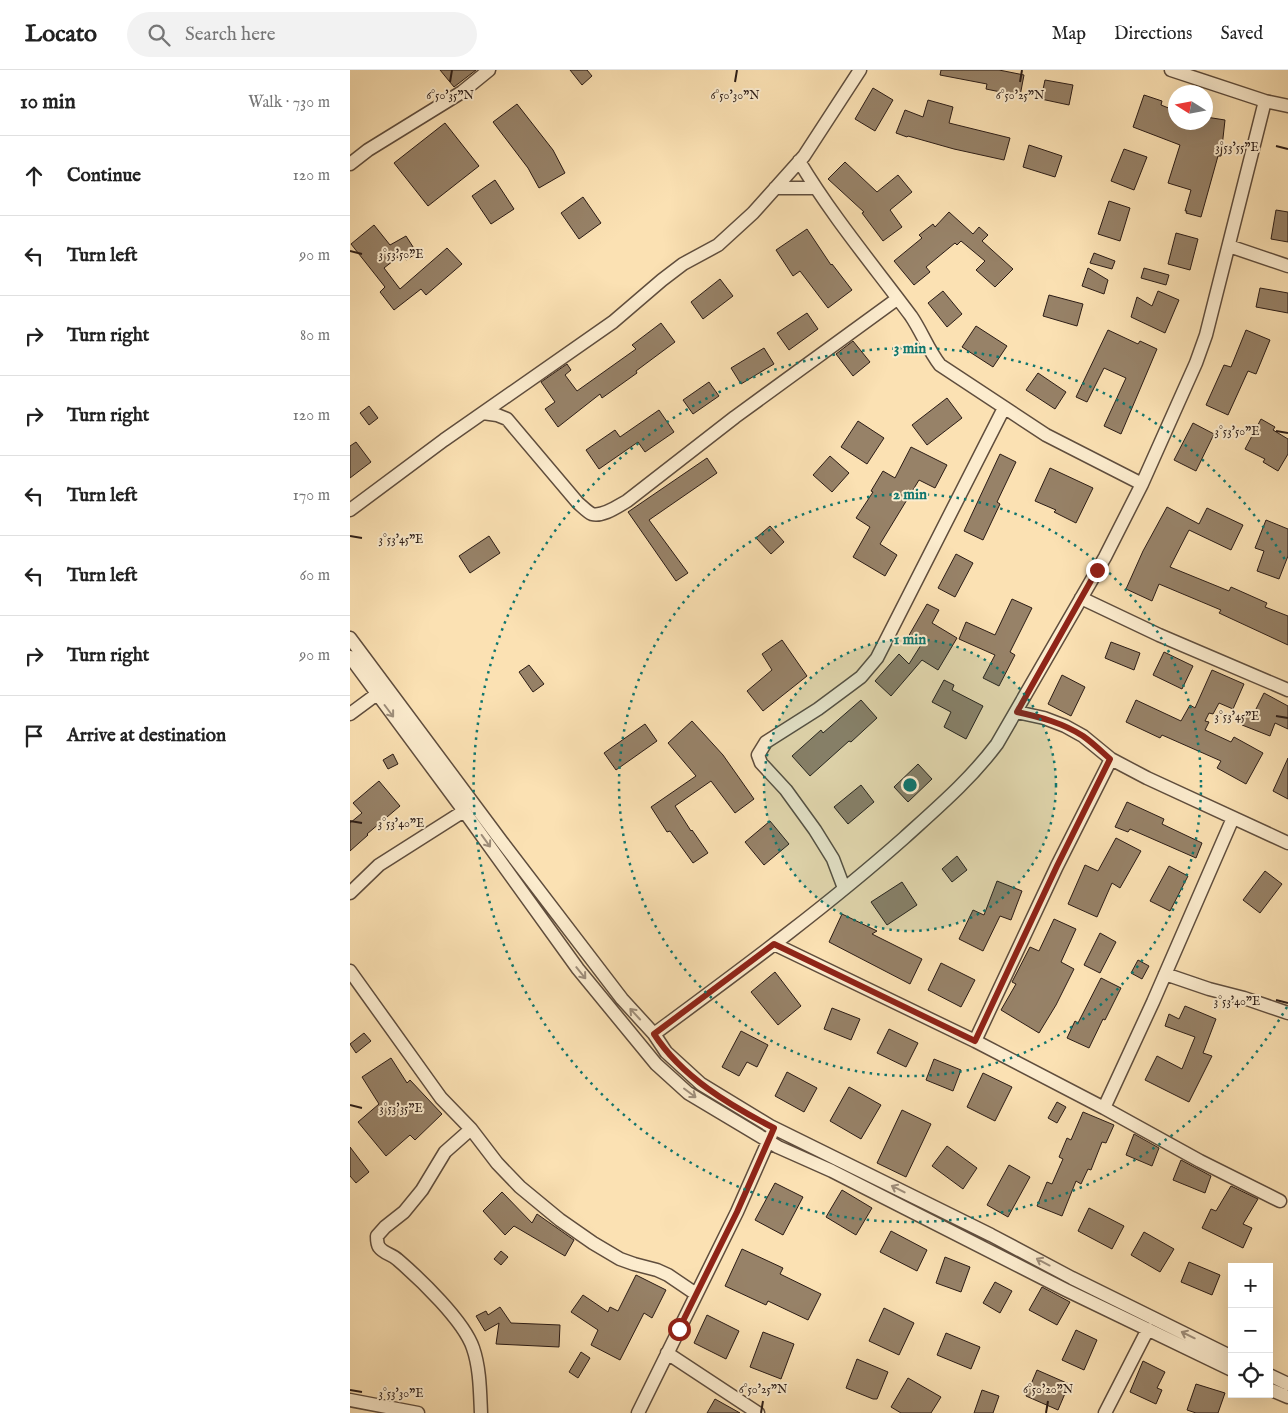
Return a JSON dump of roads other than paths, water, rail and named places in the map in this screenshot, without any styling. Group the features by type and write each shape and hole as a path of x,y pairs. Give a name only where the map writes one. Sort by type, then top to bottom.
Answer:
{"street":[{"path":"350,164 368,150 462,92 489,70"},
{"path":"350,510 483,413 613,322 683,264 718,245 752,213 799,161 860,70"},
{"path":"1171,70 1265,101 1288,106"},
{"path":"654,1034 774,944 883,857 963,785 997,744 1105,557 1142,484 1196,363 1206,335 1265,101"},
{"path":"799,161 815,188 912,318 933,357 940,365 1046,435 1142,484"},
{"path":"776,188 815,188"},
{"path":"1228,246 1288,266"},
{"path":"483,413 497,415 506,419 578,503 591,514 599,514 627,501 735,417 897,299"},
{"path":"844,888 833,859 815,830 786,790 761,763 758,755 766,742 818,709 861,677 876,658 1004,408"},
{"path":"1081,598 1159,635 1288,690"},
{"path":"350,638 622,999 654,1034 666,1052 701,1084 774,1128 1228,1355"},
{"path":"350,657 578,969 656,1064 688,1093 769,1141 908,1209 1066,1290 1228,1368"},
{"path":"350,714 377,694"},
{"path":"1017,712 1044,718 1065,726 1084,736 1110,759 1288,843"},
{"path":"975,1041 1057,866 1110,759"},
{"path":"350,893 379,865 464,811"},
{"path":"1104,1108 1233,818"},
{"path":"774,944 975,1041 1104,1108 1200,1161 1280,1201"},
{"path":"350,971 441,1098 471,1129 496,1163 520,1187 560,1220 620,1258 657,1270 696,1294"},
{"path":"1165,974 1209,990 1244,998 1288,1013"},
{"path":"638,1413 737,1212 774,1128"},
{"path":"471,1129 445,1152 422,1190 404,1212 377,1236 377,1245 384,1253 396,1257 425,1285 460,1324 473,1347 481,1413"},
{"path":"1105,1413 1148,1329"},
{"path":"667,1354 758,1413"},
{"path":"1273,1377 1288,1384"},
{"path":"1273,1391 1288,1397"},
{"path":"350,1400 418,1413"}]}
